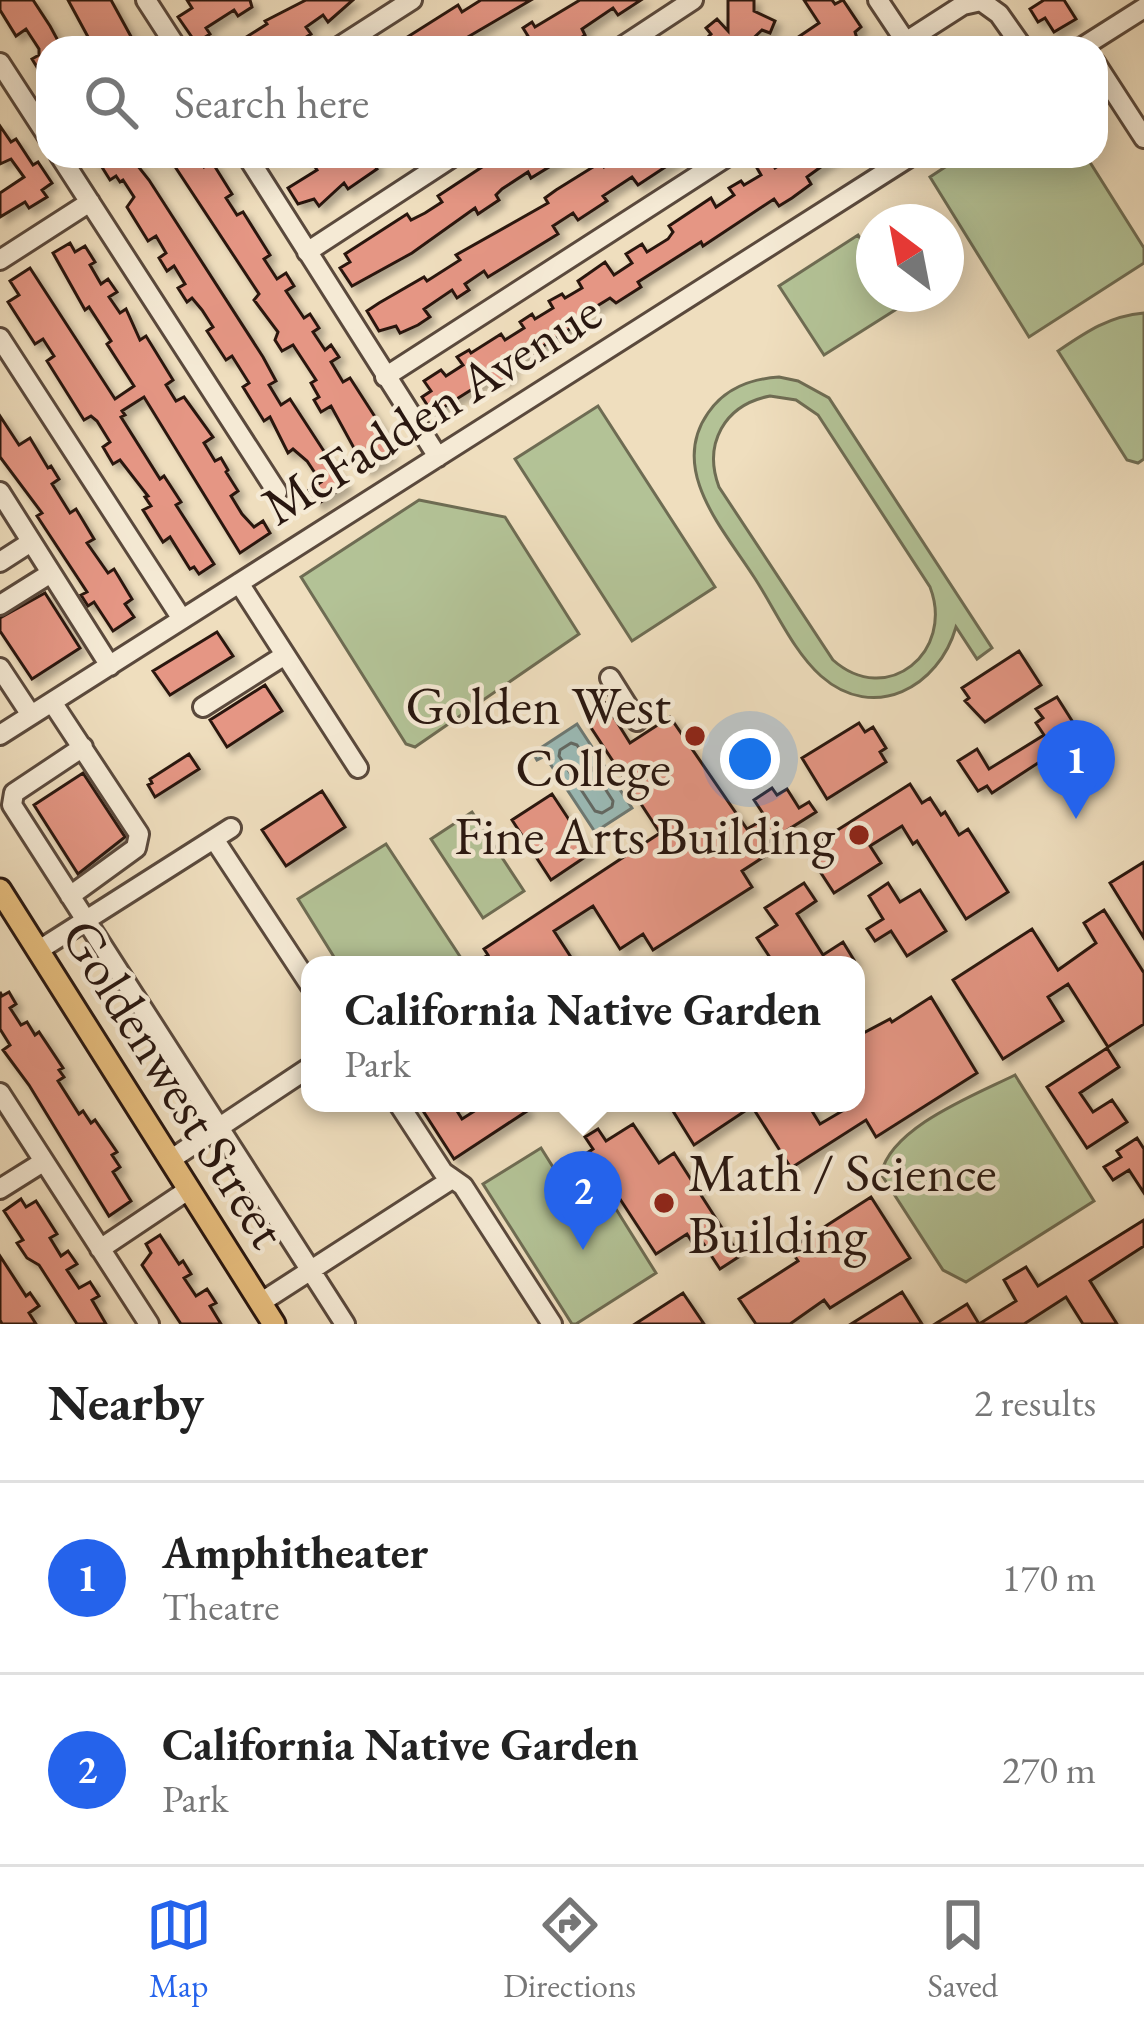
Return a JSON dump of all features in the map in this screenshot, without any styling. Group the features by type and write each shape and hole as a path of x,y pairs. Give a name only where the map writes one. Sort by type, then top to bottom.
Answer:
{"main road":[{"name":"Goldenwest Street","path":"0,890 274,1324"}],"street":[{"path":"146,0 169,36"},
{"path":"356,36 412,0"},
{"path":"638,36 693,0"},
{"path":"878,0 896,36"},
{"path":"915,36 963,5 981,1 1000,14 1014,36"},
{"path":"1101,36 1144,8"},
{"path":"0,63 36,118"},
{"path":"1108,82 1144,138"},
{"path":"68,168 277,492"},
{"path":"254,168 438,457"},
{"path":"307,252 436,168"},
{"path":"385,377 709,168"},
{"name":"McFadden Avenue","path":"6,731 892,168"},
{"path":"0,260 90,202"},
{"path":"0,338 182,620"},
{"path":"0,492 110,666"},
{"path":"0,562 31,542"},
{"path":"0,605 51,573"},
{"path":"239,583 358,769"},
{"path":"202,707 285,656"},
{"path":"0,668 31,716"},
{"path":"610,678 637,721"},
{"path":"52,702 139,834 136,848 70,896"},
{"path":"0,710 6,731"},
{"path":"83,747 14,793 12,805 345,1324"},
{"path":"38,950 223,833 301,969"},
{"path":"170,1160 301,1073"},
{"path":"0,1094 149,1324"},
{"path":"404,1112 443,1172 463,1186 552,1324"},
{"path":"0,1189 43,1162"},
{"path":"260,1303 452,1179"},
{"path":"100,1249 188,1190"}],"green space":[{"path":"944,168 1094,168 1144,248 1144,263 1029,337 964,232 964,204 947,204 930,177"},
{"path":"856,236 856,312 892,312 824,355 779,286"},
{"path":"1144,313 1144,459 1138,463 1127,460 1058,351 1109,321"},
{"path":"779,377 798,381 829,398 992,648 977,659 956,627 935,667 902,692 883,697 841,690 811,666 716,519 697,478 694,456 697,434 715,404 748,383","holes":["770,396 796,400 818,415 930,587 933,633 925,651 894,675 874,678 833,660 719,487 714,456 729,417"]},
{"path":"598,406 715,587 632,641 515,459"},
{"path":"419,500 505,517 579,634 415,747 406,744 301,577"},
{"path":"472,812 524,891 483,918 431,839"},
{"path":"386,844 460,956 333,956 298,899"},
{"path":"1015,1075 1094,1201 966,1282 943,1270 881,1174 888,1157 917,1127"},
{"path":"541,1148 590,1226 616,1209 656,1273 576,1324 483,1184"}],"water":[{"path":"577,724 632,808 595,832 545,756 537,760 533,753"}],"building":[{"path":"0,0 33,0 55,36 36,36 36,44 26,29 16,36 0,10"},
{"path":"68,0 111,0 131,36 88,36"},
{"path":"187,0 250,0 252,7 238,16 234,10 206,28 207,36 191,36 178,17 192,8"},
{"path":"306,0 353,0 328,22 323,15 306,27 308,36 248,36 265,21"},
{"path":"481,0 531,0 470,36 409,36 458,5 462,12"},
{"path":"580,0 641,0 618,15 613,8 582,29 584,36 528,36 523,28 532,22 535,27"},
{"path":"728,0 754,0 754,11 775,21 770,33 762,30 756,36 709,36 706,28 717,19 728,31"},
{"path":"804,0 835,4 843,0 861,27 856,36 800,36 819,23"},
{"path":"1044,0 1064,0 1076,19 1054,32 1045,18 1038,22 1030,9"},
{"path":"0,126 52,183 42,190 47,197 29,208 25,202 0,217 0,193 24,177 11,159 0,164"},
{"path":"102,168 140,168 149,180 263,357 276,381 269,385 281,405 290,399 346,485 318,504 309,490 321,482 307,461 293,449 288,453 270,417 264,421 243,387 249,383 232,356 226,360 207,331 213,327 202,310 192,298 187,302 178,288 185,284 174,266 167,271 159,258 166,253 156,236 148,241 127,207 134,197 123,180 116,176 110,180"},
{"path":"176,168 216,168 232,194 226,198 237,215 243,212 270,255 264,259 277,279 286,273 294,286 286,291 304,318 310,314 319,328 313,332 325,350 331,345 339,357 331,362 343,382 350,378 388,437 382,441 391,454 366,470 331,406 321,412 311,383 316,380 293,345 282,351 275,340 278,332 254,300 259,294"},
{"path":"480,168 547,168 531,178 528,172 502,189 496,195 499,200 478,214 475,208 412,253 352,286 340,268 350,262 345,254 407,214 411,220 425,213 442,202 438,196"},
{"path":"592,168 664,168 638,185 632,177 578,220 573,213 553,226 558,234 488,277 484,271 465,284 469,290 457,298 452,290 424,309 430,317 418,325 400,333 396,326 379,331 367,311 424,277 427,281 460,260 456,255 548,203 545,198"},
{"path":"757,168 819,168 807,177 811,184 792,198 779,206 774,199 703,246 701,242 638,282 641,287 616,303 610,298 576,319 579,323 509,368 513,374 498,383 493,376 433,414 422,397 431,391 424,381 441,370 446,376 463,365 457,357 469,350 501,334 505,340 524,328 520,322 532,314 535,319 553,308 549,301 582,288 578,281 605,262 614,275 632,263 626,254 642,244 647,252 668,239 673,232 669,226 711,198 716,207 734,195 729,188 761,175"},
{"path":"377,169 348,189 344,183 319,206 314,199 298,204 288,188 317,170"},
{"path":"70,243 75,252 85,246 101,284 108,279 117,292 109,297 120,313 126,309 140,340 146,336 173,380 166,385 176,401 184,397 213,437 204,443 215,461 221,458 228,470 238,491 231,496 242,514 254,527 263,521 270,533 240,553 144,397 122,411 125,415 121,417 160,479 164,476 181,502 176,505 214,564 199,574 194,567 190,569 170,537 163,542 143,510 151,506 148,496 120,460 113,464 103,447 110,442 97,421 91,416 84,420 47,361 54,356 43,339 35,344 8,302 19,295 10,281 30,268 115,399 134,386 107,344 111,341 89,307 85,310 53,253"},
{"path":"0,416 19,445 30,438 48,468 51,466 59,479 52,484 70,513 76,509 94,539 87,543 108,573 114,569 132,599 125,604 134,617 113,631 94,602 88,606 81,595 87,592 37,516 42,513 0,457"},
{"path":"45,593 80,648 32,679 0,631 0,618"},
{"path":"217,632 233,656 170,695 153,671"},
{"path":"1019,651 1041,685 985,722 965,701 969,698 962,688"},
{"path":"265,685 282,711 227,747 210,720"},
{"path":"1057,697 1081,735 992,793 987,786 978,791 958,761 977,749 989,769 1044,735 1036,723 1043,718 1036,709"},
{"path":"605,703 630,743 670,717 747,829 766,818 754,800 772,788 777,795 787,789 799,808 809,802 816,812 759,848 765,856 742,871 752,887 653,950 643,934 620,949 593,906 554,931 570,956 486,956 484,949 660,833 584,717"},
{"path":"859,723 865,732 873,727 886,748 880,752 886,762 827,799 802,758"},
{"path":"189,754 199,769 155,797 150,779"},
{"path":"83,773 125,837 78,874 34,805"},
{"path":"910,784 922,803 930,798 941,815 945,812 959,835 968,829 1008,892 966,919 917,841 913,844 902,826 870,846 881,863 834,893 806,850"},
{"path":"322,791 345,827 286,866 262,830"},
{"path":"552,794 591,853 551,880 512,820"},
{"path":"1144,862 1144,938 1110,883"},
{"path":"804,883 816,901 797,914 823,955 843,942 852,956 769,956 757,938 777,925 765,908"},
{"name":"Fine Arts Building","path":"888,883 900,902 920,890 946,931 907,956 891,931 875,941 867,929 883,919 869,896"},
{"path":"1104,910 1144,973 1144,1024 1108,1047 1068,984 1048,997 1063,1021 1003,1059 953,980 1032,929 1058,970 1096,943 1084,923"},
{"path":"0,992 2,996 9,992 16,1004 10,1008 21,1025 27,1022 35,1035 39,1032 63,1068 59,1070 64,1077 58,1081 79,1114 83,1111 91,1123 95,1120 117,1152 112,1155 120,1167 113,1172 131,1201 109,1216 3,1050 10,1045 0,1029"},
{"path":"931,997 977,1073 876,1137 866,1120 791,1168 756,1112 813,1112 820,1124 841,1112 865,1112 865,1032 892,1022"},
{"path":"1107,1048 1119,1067 1080,1093 1093,1112 1112,1100 1127,1122 1087,1148 1047,1087"},
{"path":"424,1112 458,1112 462,1119 473,1112 525,1112 454,1159"},
{"path":"674,1112 744,1112 694,1145"},
{"name":"Math / Science Building","path":"633,1124 659,1163 674,1153 740,1256 720,1269 701,1240 694,1245 687,1234 656,1254 618,1196 595,1211 566,1167 593,1149 585,1137 598,1129 606,1141"},
{"path":"1137,1138 1144,1149 1144,1193 1129,1170 1113,1180 1104,1167 1121,1157 1117,1151"},
{"path":"871,1197 910,1258 830,1308 824,1300 790,1324 756,1324 739,1299 798,1261 790,1249"},
{"path":"21,1199 26,1207 36,1201 57,1234 50,1238 61,1256 68,1251 77,1264 67,1270 79,1288 90,1282 99,1296 92,1300 106,1324 77,1324 39,1265 27,1258 17,1243 23,1240 4,1211"},
{"path":"1144,1220 1144,1246 1090,1281 1117,1324 1083,1324 1066,1297 1024,1324 979,1324 1016,1301 1004,1280 1026,1267 1038,1286"},
{"path":"160,1235 191,1274 184,1278 196,1296 207,1289 221,1324 181,1324 142,1265 151,1253 146,1244"},
{"path":"0,1256 26,1296 30,1293 39,1306 29,1313 36,1324 2,1324"},
{"path":"902,1292 922,1324 851,1324"},
{"path":"683,1293 704,1324 635,1324"},
{"path":"967,1304 979,1324 935,1324"}],"place":[{"name":"Golden West College","path":"695,736"},
{"name":"Amphitheater","path":"1076,819"},
{"name":"Fine Arts Building","path":"859,835"},
{"name":"Math / Science Building","path":"664,1203"},
{"name":"California Native Garden","path":"583,1250"}]}
